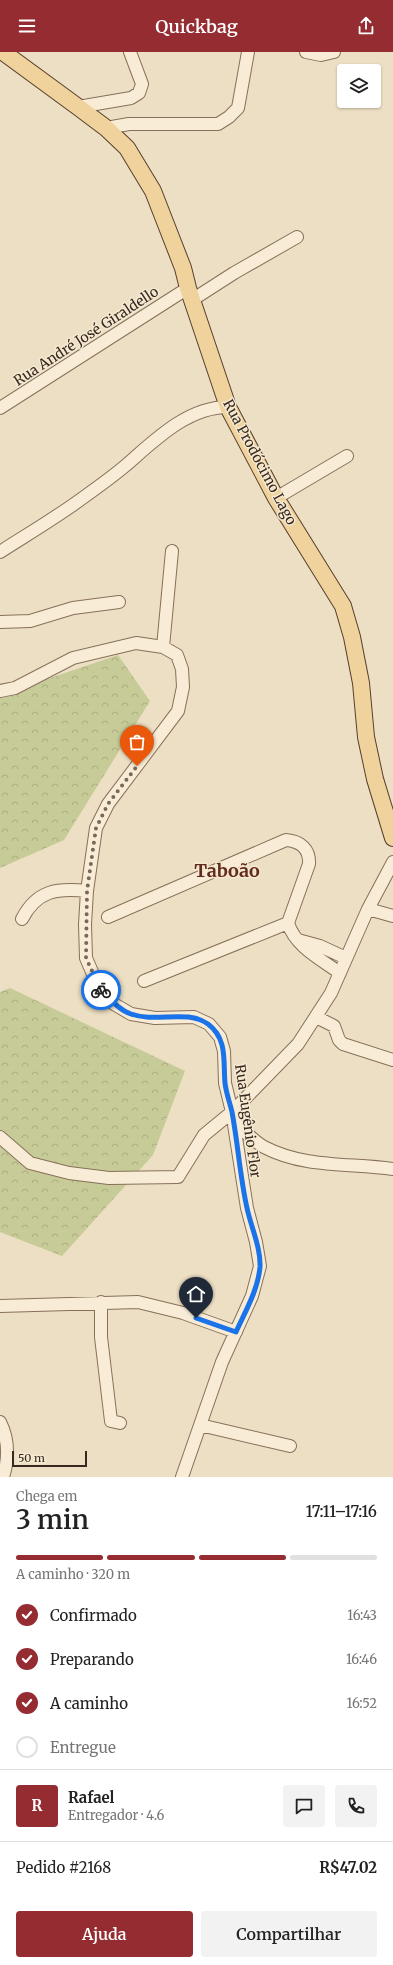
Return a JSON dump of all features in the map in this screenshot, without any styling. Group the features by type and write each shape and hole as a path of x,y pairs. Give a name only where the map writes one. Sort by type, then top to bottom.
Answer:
{"main road":[{"name":"Rua Prodócimo Lago","path":"3,52 106,128 127,148 154,191 181,261 190,294 228,407 276,498 343,606 352,637 360,683 366,736 375,779 393,838"}],"street":[{"path":"78,107 131,98 139,93 142,84 130,52"},
{"path":"106,128 129,124 218,124 229,117 238,108 248,52"},
{"path":"306,52 321,55 334,52"},
{"name":"Rua André José Giraldello","path":"0,408 190,294 234,273 297,237"},
{"path":"0,552 83,498 124,466 147,445 177,424 203,412 220,407 228,407"},
{"path":"276,498 347,456"},
{"path":"163,647 172,550"},
{"path":"0,622 30,621 73,608 119,602"},
{"name":"Rua Eugênio Flor","path":"0,691 15,688 73,658 136,643 163,647 177,654 182,669 184,686 178,711 108,804 96,828 87,891 86,958 99,988 114,1004 131,1014 155,1018 194,1018 209,1024 220,1037 224,1052 225,1084 233,1117 241,1178 260,1266 252,1296 222,1362 182,1477"},
{"path":"108,917 286,840 295,841 304,846 310,855 309,864 288,923 291,933 307,951 318,951 346,958"},
{"path":"0,1137 30,1163 63,1171 109,1178 178,1177 204,1135 233,1117 298,1044 331,993 368,909 393,862"},
{"path":"22,919 29,906 45,894 66,889 87,891"},
{"path":"368,909 393,916"},
{"path":"144,981 288,923"},
{"path":"318,951 340,973"},
{"path":"316,1017 334,1026 339,1040 343,1044 393,1060"},
{"path":"233,1117 262,1146 288,1157 318,1164 393,1168"},
{"path":"101,1302 102,1337 111,1421 120,1423"},
{"path":"0,1306 138,1302 183,1313 236,1332"},
{"path":"0,1422 6,1435 7,1463 3,1477"},
{"path":"200,1425 290,1446"}],"green space":[{"path":"118,655 150,701 64,840 0,868 0,695"},
{"path":"10,988 185,1071 153,1155 62,1256 0,1232 0,992"}],"way so far":[{"path":"101,990 86,958 85,924 87,891 96,828 108,804 137,766"}],"district":[{"name":"Taboão","path":"227,871"}],"route":[{"path":"101,990 114,1004 131,1014 155,1018 194,1018 209,1024 220,1037 224,1052 225,1084 232,1112 241,1178 260,1266 257,1282 252,1296 236,1332 196,1318"}]}
